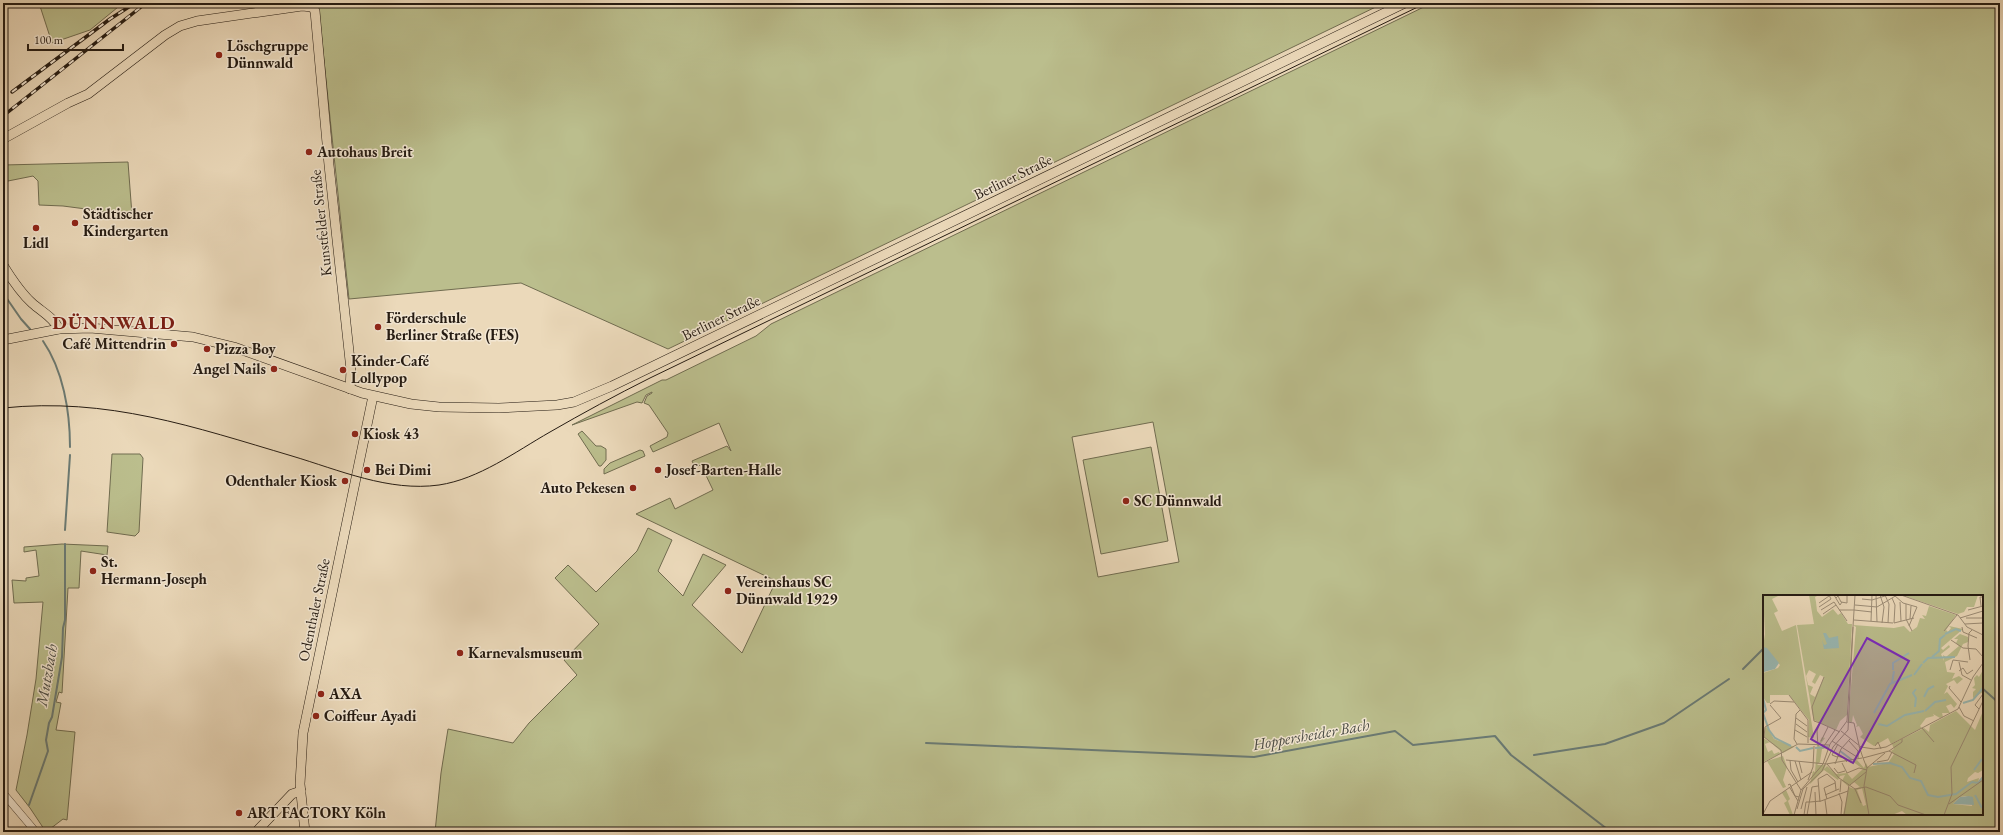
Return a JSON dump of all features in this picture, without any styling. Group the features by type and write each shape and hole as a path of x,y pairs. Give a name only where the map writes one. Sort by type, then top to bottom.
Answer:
{"main road":[{"name":"Berliner Straße","path":"3,340 59,330 97,328 209,340 241,349 350,389 373,396 424,406 475,408 541,407 565,404 584,399 1405,3"},
{"name":"Kunstfelder Straße","path":"3,139 62,106 88,94 165,35 180,26 196,21 302,6 312,7 315,11 329,165 352,370 350,389"},
{"path":"3,265 21,292 32,303 54,319 59,330"},
{"name":"Odenthaler Straße","path":"305,832 301,791 303,733 373,396"},
{"path":"256,832 292,794 301,791"}],"street":[{"path":"3,793 36,832"}],"green space":[{"path":"39,3 123,3 90,30 52,43"},
{"path":"318,3 1384,3 668,349 521,283 349,299"},
{"path":"1432,3 2000,3 2000,832 435,832 441,773 448,729 513,743 529,723 577,675 564,660 599,624 555,578 568,565 596,592 637,551 648,528 672,540 658,571 683,596 703,554 726,565 692,605 742,653 776,581 636,514 670,498 675,509 713,490 701,465 695,467 692,461 727,446 731,451 719,423 653,452 650,446 667,437 668,433 649,405 644,403 647,396 652,392 646,395 642,403 637,402 572,425 662,380 666,380 756,336 771,324","holes":["1153,422 1179,562 1098,577 1072,437"]},
{"path":"128,162 132,215 63,206 39,205 38,181 33,176 3,182 3,165"},
{"path":"582,431 596,446 601,446 606,449 606,460 601,466 599,466 578,434"},
{"name":"SC Dünnwald","path":"1151,447 1168,541 1101,554 1083,460"},
{"path":"640,450 643,451 645,456 604,474 604,469 610,463"},
{"path":"112,454 140,454 143,458 139,532 135,536 107,532"},
{"path":"62,544 108,546 107,555 81,551 79,588 68,588 62,693 59,692 56,702 61,703 56,730 75,732 67,820 63,819 46,832 16,790 36,679 43,602 14,603 12,580 26,581 26,578 39,576 36,550 24,552 24,547"}],"waterway":[{"name":"Mutzbach","path":"3,293 21,319 30,329"},
{"name":"Mutzbach","path":"43,341 56,365 64,391 69,419 70,447"},
{"name":"Mutzbach","path":"65,530 70,455"},
{"name":"Mutzbach","path":"29,805 48,751 46,740 49,723 52,717 62,657 63,628 65,620 65,544"},
{"path":"1743,669 1763,649"},
{"path":"1534,755 1605,744 1664,723 1729,679"},
{"path":"1983,689 2000,704"},
{"name":"Hoppersheider Bach","path":"926,743 1254,757 1395,731 1413,745 1495,736 1511,755 1611,832"}],"tram line":[{"path":"3,408 42,406 79,407 115,411 185,425 383,483 420,486 439,485 454,482 496,464 575,418 650,378 1426,3"}],"railway":[{"path":"12,92 110,19 135,3"},
{"path":"3,116 146,3"}],"place":[{"name":"Löschgruppe Dünnwald","path":"219,55"},
{"name":"Autohaus Breit","path":"309,152"},
{"name":"Städtischer Kindergarten","path":"75,223"},
{"name":"Lidl","path":"36,228"},
{"name":"Förderschule Berliner Straße (FES)","path":"378,327"},
{"name":"Café Mittendrin","path":"174,344"},
{"name":"Pizza Boy","path":"207,349"},
{"name":"Angel Nails","path":"274,369"},
{"name":"Kinder-Café Lollypop","path":"343,370"},
{"name":"Kiosk 43","path":"355,434"},
{"name":"Bei Dimi","path":"367,470"},
{"name":"Josef-Barten-Halle","path":"658,470"},
{"name":"Odenthaler Kiosk","path":"345,481"},
{"name":"Auto Pekesen","path":"633,488"},
{"name":"SC Dünnwald","path":"1126,501"},
{"name":"St. Hermann-Joseph","path":"93,571"},
{"name":"Vereinshaus SC Dünnwald 1929","path":"728,591"},
{"name":"Karnevalsmuseum","path":"460,653"},
{"name":"AXA","path":"321,694"},
{"name":"Coiffeur Ayadi","path":"316,716"},
{"name":"ART FACTORY Köln","path":"239,813"}],"district":[{"name":"DÜNNWALD","path":"114,322"}]}
